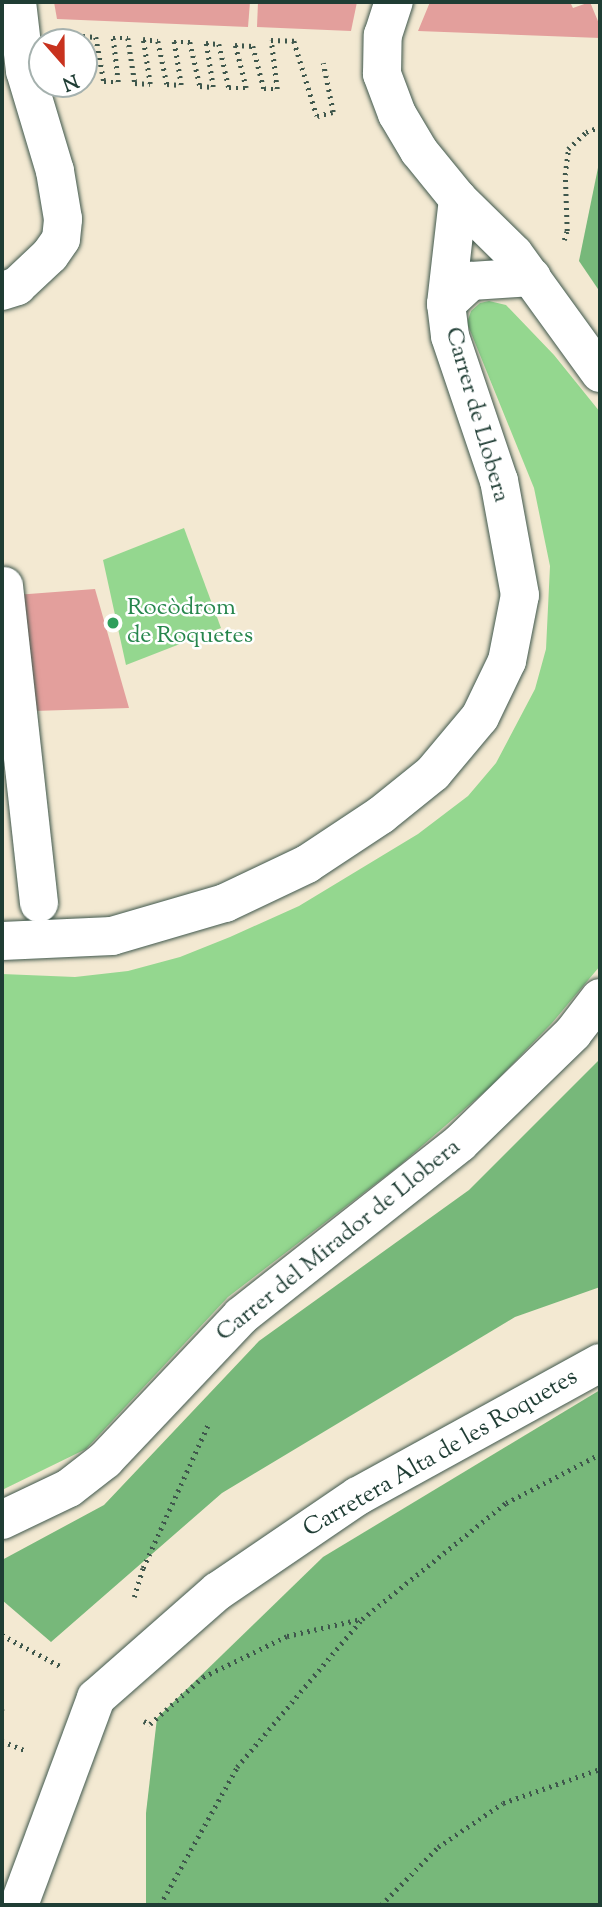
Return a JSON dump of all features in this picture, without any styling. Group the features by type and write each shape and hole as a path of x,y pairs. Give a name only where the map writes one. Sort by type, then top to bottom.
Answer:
{"street":[{"path":"2,291 17,286 50,255 61,239 64,219 55,171 25,71 17,2"},
{"path":"394,2 383,35 382,74 397,114 408,133 458,198 514,254 600,373"},
{"name":"Carrer de Llobera","path":"2,941 112,936 225,903 272,881 307,864 381,815 433,773 480,717 507,661 520,596 499,481 450,336 446,304 458,198"},
{"path":"446,304 471,281 532,277"},
{"path":"4,586 39,903"},
{"name":"Carrer del Mirador de Llobera","path":"2,1520 85,1477 105,1460 241,1316 460,1143 573,1033 600,999"},
{"name":"Carretera Alta de les Roquetes","path":"19,1905 96,1698 218,1591 358,1496 600,1363"}],"path":[{"path":"98,48 104,82 118,82 113,38 128,38 135,83 150,84 143,39 158,41 167,84 181,85 174,41 190,42 200,86 213,86 206,43 219,44 229,88 246,88 235,45 253,46 264,89 277,89 271,40 293,41 317,116 333,112 323,63"},
{"path":"532,277 560,250 567,230 565,175 568,149 586,132 600,127"},
{"path":"133,1602 144,1568 216,1407 210,1371 201,1356"},
{"path":"160,1905 237,1767 362,1619 506,1503 600,1454"},
{"path":"96,1698 150,1724 203,1676 287,1636 362,1619"},
{"path":"2,1635 62,1667"},
{"path":"2,1741 25,1750"},
{"path":"382,1905 438,1847 503,1803 600,1769"}],"green space":[{"path":"600,158 600,292 579,261"},
{"path":"489,301 506,305 554,355 600,412 600,966 552,1023 490,1087 400,1165 228,1297 86,1449 2,1490 2,974 75,977 128,971 180,957 230,937 299,906 418,834 468,796 496,763 535,689 546,649 550,566 534,488 467,323 471,311 480,303"},
{"path":"184,528 221,628 126,665 103,560"},
{"path":"600,1059 600,1287 515,1317 222,1493 51,1642 2,1600 2,1560 104,1505 259,1341 469,1190"},
{"path":"600,1390 600,1905 146,1905 146,1813 157,1718 323,1557"}],"building":[{"path":"54,2 250,2 248,27 57,19"},
{"path":"258,2 357,2 351,31 257,27"},
{"path":"430,2 570,2 573,8 590,2 600,26 600,38 418,31"},
{"path":"95,589 129,708 2,712 2,596"}],"place":[{"name":"Rocòdrom de Roquetes","path":"113,623"}]}
